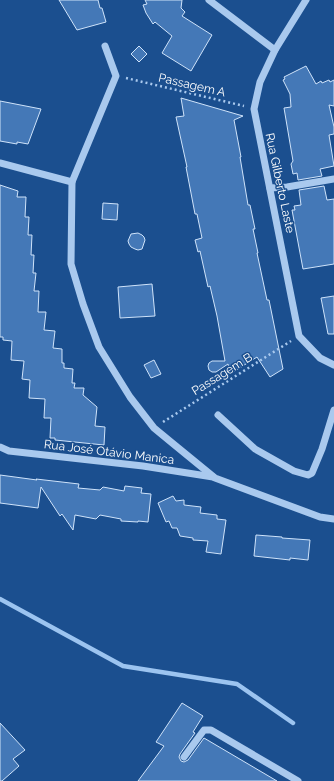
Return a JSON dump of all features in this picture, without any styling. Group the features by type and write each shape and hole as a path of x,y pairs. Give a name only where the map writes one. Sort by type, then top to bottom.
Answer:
{"street":[{"path":"209,0 275,50"},
{"name":"Rua Gilberto Laste","path":"299,336 254,109 260,82 275,50 306,0"},
{"path":"105,46 116,76 72,182 71,264 83,304 99,347 130,397 154,428 215,478 320,517 334,519"},
{"path":"0,163 72,182"},
{"path":"270,188 287,187 334,179"},
{"path":"299,336 320,358 334,365"},
{"path":"218,415 254,449 294,471 308,475 312,473 334,410"},
{"name":"Rua José Otávio Manica","path":"0,447 9,451 143,466 215,478"},
{"path":"184,757 204,730 211,730 298,781"}],"path":[{"name":"Passagem A","path":"126,78 254,109"},
{"name":"Passagem B","path":"154,428 299,336"}],"building":[{"path":"59,0 98,0 106,22 77,30"},
{"path":"145,0 182,0 181,8 185,12 182,16 212,35 191,71 162,53 172,36 155,22 153,24 143,5 147,4"},
{"path":"139,46 147,54 139,62 131,54"},
{"path":"306,66 316,84 321,81 322,83 329,80 330,82 334,80 334,106 329,105 334,134 329,135 334,166 320,169 322,176 298,180 297,173 293,174 291,164 293,161 284,108 291,107 290,94 283,80 285,79 284,77"},
{"path":"181,98 243,116 234,120 248,205 250,205 255,229 253,229 257,253 267,300 269,300 283,369 270,377 257,357 230,374 228,364 216,372 209,370 209,363 212,361 225,361 210,286 208,287 200,251 198,252 195,240 202,238 197,214 195,214 176,117 184,116"},
{"path":"0,101 41,109 28,144 0,141"},
{"path":"0,185 18,191 17,197 26,197 25,217 29,217 28,235 32,235 31,255 34,255 33,273 36,273 34,291 39,291 38,312 46,312 44,330 55,331 53,348 62,349 62,363 64,363 64,368 73,369 72,383 75,383 74,388 84,388 83,395 97,407 95,426 105,427 104,445 55,440 55,438 50,438 51,418 44,418 45,399 29,398 30,380 22,379 24,361 11,360 12,341 3,340 3,337 0,337"},
{"path":"324,186 327,200 334,199 334,264 303,269 292,210 295,210 294,206 301,205 299,190"},
{"path":"103,203 118,204 117,220 102,219"},
{"path":"138,233 144,237 145,240 142,249 138,250 131,247 128,241 131,234"},
{"path":"152,284 155,316 120,318 118,287"},
{"path":"334,296 334,334 328,334 321,298"},
{"path":"154,360 161,374 151,378 144,365"},
{"path":"0,475 79,484 78,488 100,490 103,487 124,491 125,486 142,488 141,493 151,494 148,522 121,521 121,519 100,515 96,519 75,515 73,530 62,514 60,516 41,487 38,508 0,503"},
{"path":"173,496 176,501 184,500 184,505 201,507 200,513 217,515 217,519 226,520 221,554 206,552 208,541 193,540 193,538 180,536 177,528 172,528 169,521 166,522 158,503"},
{"path":"256,535 310,540 308,560 290,558 290,560 254,556"},
{"path":"182,703 203,716 193,732 195,733 180,754 179,757 181,761 184,762 188,760 204,738 277,781 138,781 164,746 156,742"},
{"path":"0,723 25,750 13,759 19,766 2,781 0,781"}],"waterway":[{"path":"0,599 123,666 237,684 293,723"}]}
